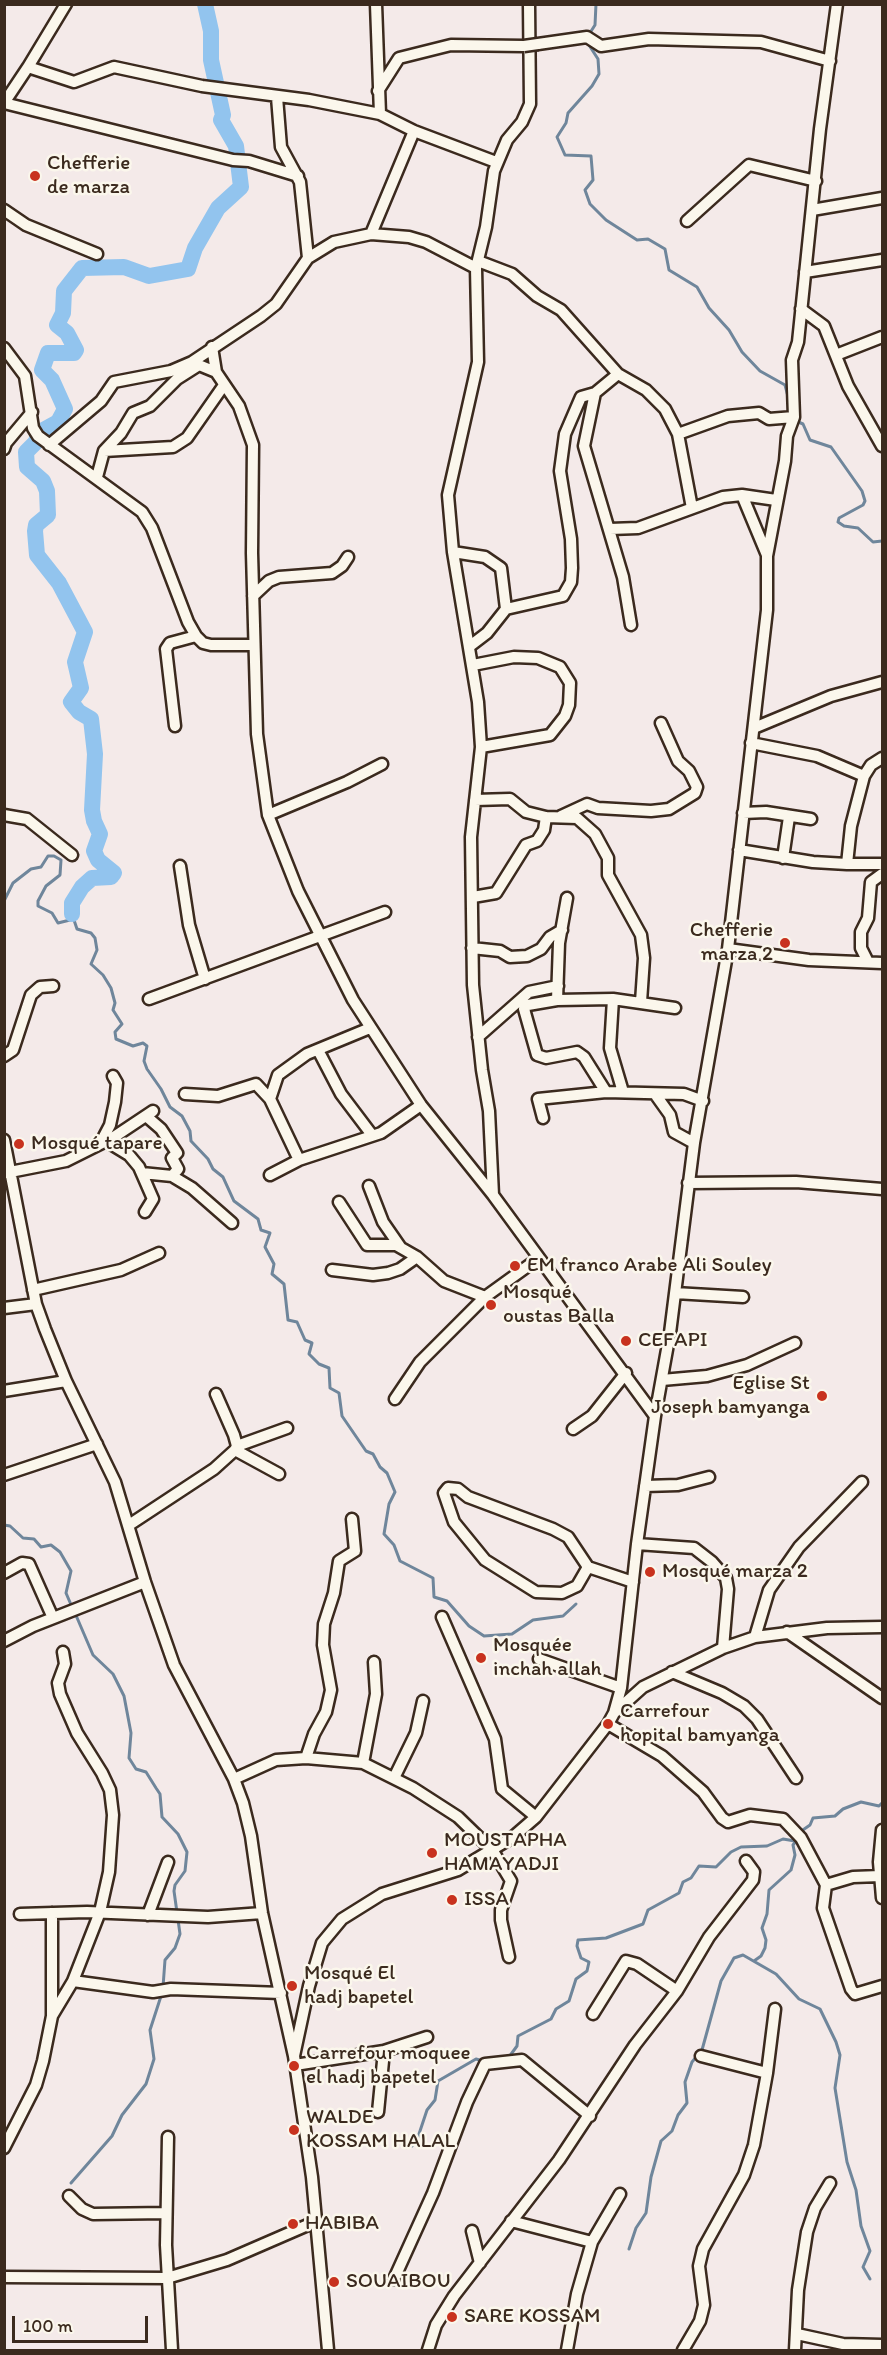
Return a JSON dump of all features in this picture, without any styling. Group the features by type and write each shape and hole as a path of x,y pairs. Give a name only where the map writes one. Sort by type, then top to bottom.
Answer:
{"street":[{"path":"66,4 4,103 233,160 249,161 298,176"},
{"path":"376,4 380,114"},
{"path":"493,1195 489,1111 478,1037 472,948 471,837 481,747 473,666 453,552 448,495 478,362 477,265 496,162 507,140 522,122 530,104 529,4"},
{"path":"294,2060 309,1986 322,1943 342,1919 382,1894 458,1870 493,1851 536,1817 608,1724 614,1713 621,1688 645,1486 675,1293 688,1183 704,1101 728,948 767,610 767,556 785,461 787,436 794,417 792,360 798,342 820,129 837,4"},
{"path":"378,91 399,58 451,45 524,46 587,37 600,46 650,39 761,42 830,61"},
{"path":"28,67 74,82 114,67 212,87 309,100 380,114 414,131 496,162"},
{"path":"277,97 281,147 298,176 308,258"},
{"path":"371,234 414,131"},
{"path":"687,221 749,165 816,181"},
{"path":"812,210 882,198"},
{"path":"4,210 26,225 97,254"},
{"path":"49,445 92,410 114,382 171,371 192,362 276,304 308,258 334,242 371,234 388,234 426,242 477,265 512,274 537,296 561,310 618,374 656,398 665,409 678,434 692,508"},
{"path":"805,272 882,260"},
{"path":"801,309 813,315 824,326 848,387 882,446"},
{"path":"836,355 882,337"},
{"path":"212,347 216,372 238,406 253,445 253,596 258,752 268,815 277,843 320,936 370,1028 421,1105 493,1195 626,1373 655,1416"},
{"path":"7,354 25,376 37,435 142,512 152,528 195,636 203,643 211,645 254,645"},
{"path":"97,477 104,452 121,433 133,413 150,406 177,379 199,365 216,372"},
{"path":"470,646 487,633 506,609 564,596 571,582 571,539 560,471 565,434 581,397 595,393 618,374"},
{"path":"104,452 173,447 188,438 224,385"},
{"path":"595,393 584,446 623,577 631,624"},
{"path":"4,449 6,443 32,412"},
{"path":"678,434 728,416 759,413 769,419 794,417"},
{"path":"610,529 638,528 723,497 742,495 776,500"},
{"path":"742,495 767,556"},
{"path":"453,552 485,557 501,568 506,609"},
{"path":"253,596 269,581 279,577 332,573 342,566 348,557"},
{"path":"175,726 166,649 170,643 195,636"},
{"path":"473,666 514,657 538,658 560,667 570,683 569,705 565,716 550,735 481,747"},
{"path":"754,728 831,696 882,682"},
{"path":"561,816 587,804 598,808 651,812 669,809 695,793 697,787 689,771 678,760 661,723"},
{"path":"752,743 817,756 864,776"},
{"path":"847,864 851,826 864,776 871,765 882,758"},
{"path":"268,815 347,782 382,764"},
{"path":"475,800 510,799 526,812 546,817 577,818 595,834 608,858 608,875 641,935 644,958 641,1002"},
{"path":"743,813 766,812 811,819"},
{"path":"4,815 27,819 72,855"},
{"path":"473,897 496,893 526,845 537,841 544,830 546,817"},
{"path":"783,858 789,817"},
{"path":"739,850 783,858 847,864 882,864"},
{"path":"180,866 189,925 205,979"},
{"path":"868,962 861,948 861,932 867,918 871,882 882,874"},
{"path":"557,1000 562,930 567,898"},
{"path":"149,999 384,912"},
{"path":"472,948 500,951 510,957 527,956 541,949 550,937 562,930"},
{"path":"728,948 810,960 882,963"},
{"path":"4,1056 13,1050 31,994 40,987 53,986"},
{"path":"478,1037 529,992 558,986"},
{"path":"613,999 609,1048 623,1092"},
{"path":"606,1092 584,1058 577,1052 546,1058 534,1050 524,1009 528,1005 557,1000 613,999 675,1008"},
{"path":"270,1099 278,1075 290,1064 370,1028"},
{"path":"318,1050 341,1094 372,1134"},
{"path":"103,1142 110,1125 115,1102 117,1083 113,1076"},
{"path":"185,1094 218,1096 256,1084 270,1099 299,1160"},
{"path":"543,1119 538,1099 623,1092 684,1094 704,1101"},
{"path":"655,1094 669,1115 674,1132 694,1143"},
{"path":"270,1175 299,1160 390,1128 421,1105"},
{"path":"7,1172 66,1161 103,1142 149,1113 177,1153 172,1158 178,1169 172,1176"},
{"path":"4,1140 7,1172 36,1304 66,1381 115,1482 145,1582 174,1665 234,1779 251,1836 262,1913 294,2060 317,2220 328,2350"},
{"path":"103,1142 129,1155 142,1173 153,1200 145,1212"},
{"path":"142,1173 172,1176 192,1188 232,1223"},
{"path":"688,1183 796,1182 882,1189"},
{"path":"369,1185 383,1222 402,1250"},
{"path":"339,1202 367,1245 396,1245 417,1257 444,1281 485,1297"},
{"path":"33,1290 121,1270 159,1253"},
{"path":"332,1270 373,1275 388,1273 400,1269 417,1257"},
{"path":"395,1399 420,1362 485,1297 539,1258"},
{"path":"675,1293 743,1297"},
{"path":"4,1308 36,1304"},
{"path":"662,1380 707,1376 747,1365 795,1343"},
{"path":"573,1428 592,1416 626,1373"},
{"path":"4,1391 66,1381"},
{"path":"216,1394 236,1448 279,1474"},
{"path":"129,1525 214,1469 236,1448 287,1428"},
{"path":"4,1475 97,1444"},
{"path":"645,1486 678,1485 709,1477"},
{"path":"755,1637 769,1590 799,1547 862,1482"},
{"path":"588,1567 577,1586 562,1593 536,1592 485,1560 454,1522 444,1493 448,1488 458,1489 468,1497 553,1529 568,1537 588,1567 633,1582"},
{"path":"306,1758 314,1734 326,1712 331,1690 323,1645 324,1624 334,1593 339,1562 355,1551 352,1519"},
{"path":"638,1544 694,1548 712,1562 726,1578 728,1589 723,1648"},
{"path":"4,1573 22,1563 29,1564 56,1617"},
{"path":"4,1641 56,1617 145,1582"},
{"path":"442,1617 495,1739 502,1789 536,1817"},
{"path":"614,1713 643,1687 723,1648 755,1637 826,1628 882,1627"},
{"path":"787,1632 882,1698"},
{"path":"52,2016 73,1981 100,1912 111,1847 113,1815 110,1790 102,1773 76,1733 60,1694 58,1683 65,1664 63,1652"},
{"path":"539,1659 621,1688"},
{"path":"363,1762 376,1694 374,1662"},
{"path":"672,1672 722,1693 744,1706 757,1719 796,1778"},
{"path":"394,1778 416,1733 423,1701"},
{"path":"608,1724 671,1763 703,1792 722,1818 728,1822 750,1815 783,1819 799,1834 826,1885 823,1908 851,1989 855,1994 882,1986"},
{"path":"234,1779 276,1760 306,1758 363,1762 458,1817 493,1851 511,1881 501,1910 501,1920 510,1957"},
{"path":"882,1830 880,1876 882,1895"},
{"path":"428,2350 436,2325 454,2296 590,2116 635,2045 677,1991 709,1937 753,1880 754,1872 746,1861"},
{"path":"148,1915 168,1862"},
{"path":"826,1885 854,1877 880,1876"},
{"path":"20,1914 100,1912 177,1917 262,1913"},
{"path":"4,2148 36,2085 52,2016 52,1913"},
{"path":"593,2014 626,1961 638,1964 677,1991"},
{"path":"73,1981 136,1990 281,1993"},
{"path":"683,2350 700,2321 704,2305 699,2266 703,2248 744,2175 754,2145 767,2073 775,2009"},
{"path":"294,2060 384,2051 427,2037"},
{"path":"378,2112 384,2051"},
{"path":"701,2056 767,2073"},
{"path":"394,2279 433,2193 467,2102 485,2064 522,2060 590,2116"},
{"path":"168,2137 167,2278 172,2350"},
{"path":"795,2350 798,2290 807,2232 815,2208 830,2183"},
{"path":"567,2350 577,2294 592,2242 620,2194"},
{"path":"69,2196 82,2209 93,2214 166,2213"},
{"path":"4,2277 167,2278 227,2260 317,2220"},
{"path":"511,2221 592,2242"},
{"path":"472,2231 480,2263"},
{"path":"797,2334 843,2344 882,2345"}],"waterway":[{"path":"72,914 72,903 82,887 92,878 111,877 114,873 98,860 94,851 100,834 92,810 95,754 91,719 79,712 71,702 81,688 75,662 85,632 59,583 37,555 35,531 36,525 48,515 47,491 43,481 27,467 26,452 36,442 38,433 58,422 65,409 52,380 42,370 48,353 74,353 76,350 67,333 57,325 63,313 64,291 82,268 124,267 149,276 188,269 195,248 218,208 241,187 236,146 221,120 223,115 211,60 211,31 205,4"},
{"path":"588,36 595,25 596,4"},
{"path":"587,42 598,59 599,74 592,86 568,113 566,123 557,137 565,155 591,156 593,180 585,190 590,204 606,220 637,240 648,239 665,249 669,270 697,287 709,308 729,330 742,352 760,371 785,385 789,400"},
{"path":"796,421 803,424 810,440 831,447 862,491 865,501 863,505 839,518 838,522 844,526 858,528 873,542 882,541"},
{"path":"4,901 13,883 31,869 41,867 48,856 61,860 60,875 46,886 38,901 38,906 52,913 58,923 70,920 72,914 77,929 91,933 95,938 97,950 91,964 103,975 111,988 115,1003 113,1010 122,1024 115,1032 116,1039 133,1046 143,1043 147,1046 144,1061 147,1069 170,1107 182,1116 190,1131 191,1141 208,1159 213,1169 223,1177 234,1201 258,1219 261,1230 270,1233 265,1247 274,1264 272,1274 284,1284 288,1320 297,1322 305,1340 312,1343 309,1354 319,1364 329,1368 330,1388 339,1393 342,1416 366,1451 373,1454 380,1467 387,1473 395,1492 389,1504 384,1534 394,1545 400,1561 433,1578 434,1597 447,1601 469,1626 484,1636 512,1634 533,1620 563,1616 576,1604"},
{"path":"4,1525 10,1526 23,1538 34,1539 41,1547 51,1545 60,1552 71,1571 66,1593 72,1607"},
{"path":"75,1613 93,1655 113,1674 124,1696 131,1733 129,1758 136,1769 146,1772 160,1794 162,1817 178,1834 187,1852 185,1871 175,1885 174,1891 180,1934 175,1948 165,1960 163,1987"},
{"path":"800,1832 810,1825 813,1818 835,1816 843,1809 861,1802 879,1806 882,1803"},
{"path":"489,2060 509,2057 517,2046 518,2036 551,2019 556,2009 569,2001 576,1979 587,1971 589,1962 581,1958 577,1946 578,1940 606,1938 643,1924 648,1910 679,1893 683,1882 691,1878 699,1866 716,1867 731,1852 741,1847 767,1846 783,1839 795,1841"},
{"path":"754,1961 761,1956 765,1948 766,1940 762,1928 767,1914 769,1890 791,1870 795,1855 793,1845 796,1841"},
{"path":"629,2249 636,2228 646,2213 651,2177 661,2141 672,2131 678,2115 687,2103 685,2082 692,2062 702,2050 721,1981 734,1958 743,1955 776,1974 799,1999 820,2009 836,2042 840,2055 835,2088 847,2162 856,2190 861,2226 870,2251 863,2267 870,2279"},
{"path":"71,2183 112,2136 122,2115 146,2084 154,2059 150,2030 162,1993"},
{"path":"412,2146 417,2140 427,2110 435,2100 438,2081 476,2059 483,2061"}],"place":[{"name":"Chefferie de marza","path":"35,176"},
{"name":"Chefferie marza 2","path":"785,943"},
{"name":"Mosqué tapare","path":"19,1144"},
{"name":"EM franco Arabe Ali Souley","path":"515,1266"},
{"name":"Mosqué oustas Balla","path":"491,1305"},
{"name":"CEFAPI","path":"626,1341"},
{"name":"Eglise St Joseph bamyanga","path":"822,1396"},
{"name":"Mosqué marza 2","path":"650,1572"},
{"name":"Mosquée inchah allah","path":"481,1658"},
{"name":"Carrefour hopital bamyanga","path":"608,1724"},
{"name":"MOUSTAPHA HAMAYADJI","path":"432,1853"},
{"name":"ISSA","path":"452,1900"},
{"name":"Mosqué El hadj bapetel","path":"292,1986"},
{"name":"Carrefour moquee el hadj bapetel","path":"294,2066"},
{"name":"WALDE KOSSAM HALAL","path":"294,2130"},
{"name":"HABIBA","path":"293,2224"},
{"name":"SOUAIBOU","path":"334,2282"},
{"name":"SARE KOSSAM","path":"452,2317"}]}
